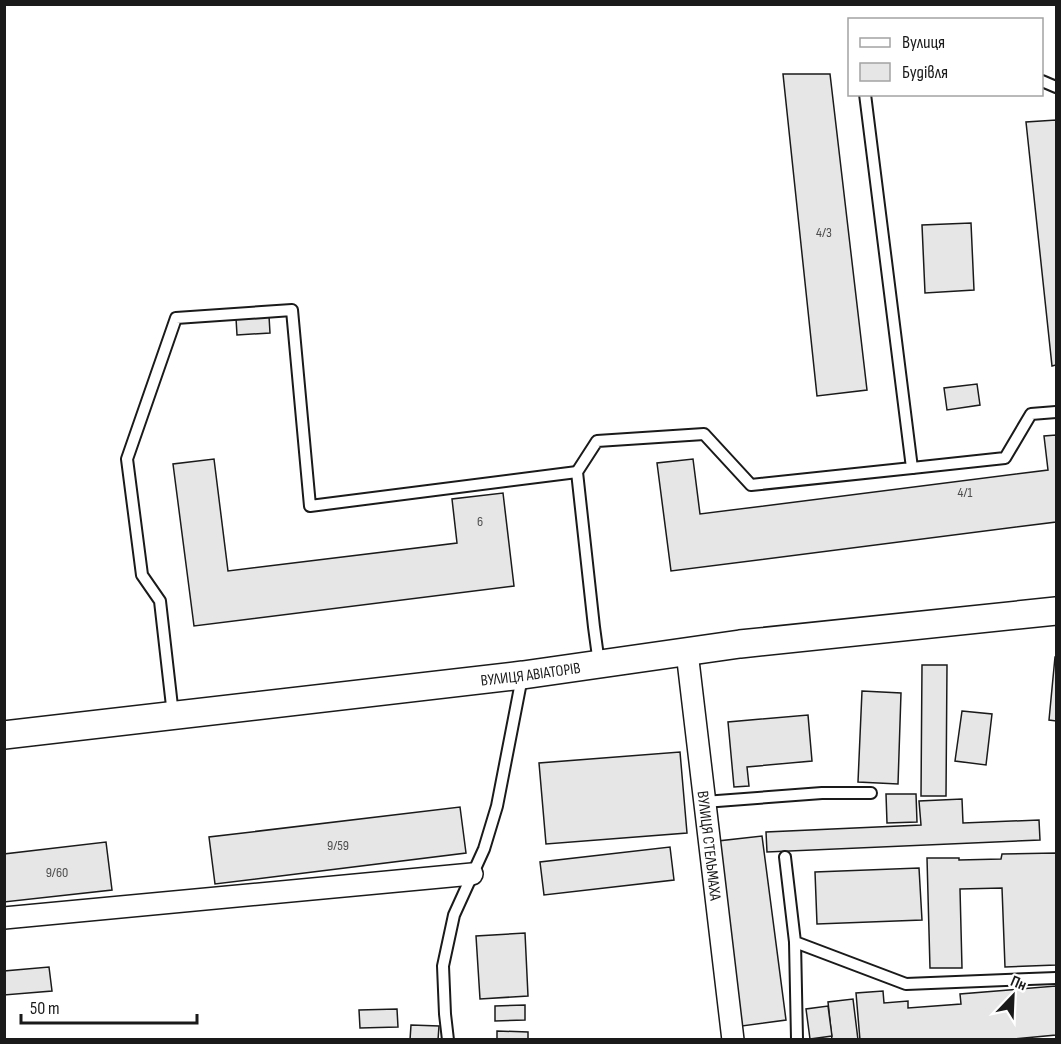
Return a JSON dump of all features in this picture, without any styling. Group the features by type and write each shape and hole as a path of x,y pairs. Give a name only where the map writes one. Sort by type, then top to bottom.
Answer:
{"street":[{"name":"ВУЛИЦЯ АВІАТОРІВ","path":"4,735 523,675 740,644 1056,611"},
{"name":"ВУЛИЦЯ СТЕЛЬМАХА","path":"687,652 733,1040"},
{"path":"4,918 472,874"}],"lane":[{"path":"865,96 912,468"},
{"path":"173,715 160,601 142,575 127,459 176,318 292,310 310,506 577,472"},
{"path":"599,664 577,472 597,441 704,434 751,484 1005,458 1031,414 1056,412"},
{"path":"448,1040 443,966 454,915 484,849 497,806 523,675"},
{"path":"704,802 822,793 871,793"},
{"path":"785,856 795,942 797,1039"},
{"path":"795,942 906,984 1056,978"}],"building":[{"path":"783,74 830,74 867,390 817,396"},
{"path":"1056,120 1056,365 1052,366 1026,122"},
{"path":"971,223 974,290 925,293 922,225"},
{"path":"269,316 270,333 237,335 236,318"},
{"path":"977,384 980,405 947,410 944,388"},
{"path":"1056,435 1056,522 671,571 657,463 693,459 700,514 1048,470 1044,436"},
{"path":"214,459 228,571 457,543 452,499 503,493 514,586 194,626 173,464"},
{"path":"1056,657 1056,721 1049,720"},
{"path":"922,665 947,665 946,796 921,796"},
{"path":"862,691 901,693 898,784 858,782"},
{"path":"962,711 992,714 986,765 955,761"},
{"path":"808,715 812,761 747,767 749,786 734,787 728,722"},
{"path":"680,752 687,833 546,844 539,763"},
{"path":"886,794 916,794 917,822 887,823"},
{"path":"962,799 963,823 1039,820 1040,840 767,852 766,832 921,825 919,801"},
{"path":"460,807 466,853 215,884 209,837"},
{"path":"762,836 786,1020 742,1026 718,841"},
{"path":"106,842 112,890 4,902 4,854"},
{"path":"670,847 674,880 544,895 540,862"},
{"path":"1056,853 1056,965 1005,967 1002,888 960,889 962,968 930,968 927,858 1001,859 1002,854"},
{"path":"919,868 922,920 817,924 815,872"},
{"path":"525,933 528,996 480,999 476,936"},
{"path":"49,967 52,991 4,995 4,971"},
{"path":"1056,986 1056,1035 1001,1040 860,1040 856,993 883,991 884,1003 908,1001 908,1008 961,1004 960,994"},
{"path":"853,999 858,1040 832,1040 828,1002"},
{"path":"525,1005 525,1020 495,1021 495,1006"},
{"path":"828,1006 832,1036 810,1039 806,1009"},
{"path":"397,1009 398,1027 360,1028 359,1010"},
{"path":"411,1025 439,1026 438,1040 410,1040"},
{"path":"497,1031 528,1032 528,1040 497,1040"}]}
